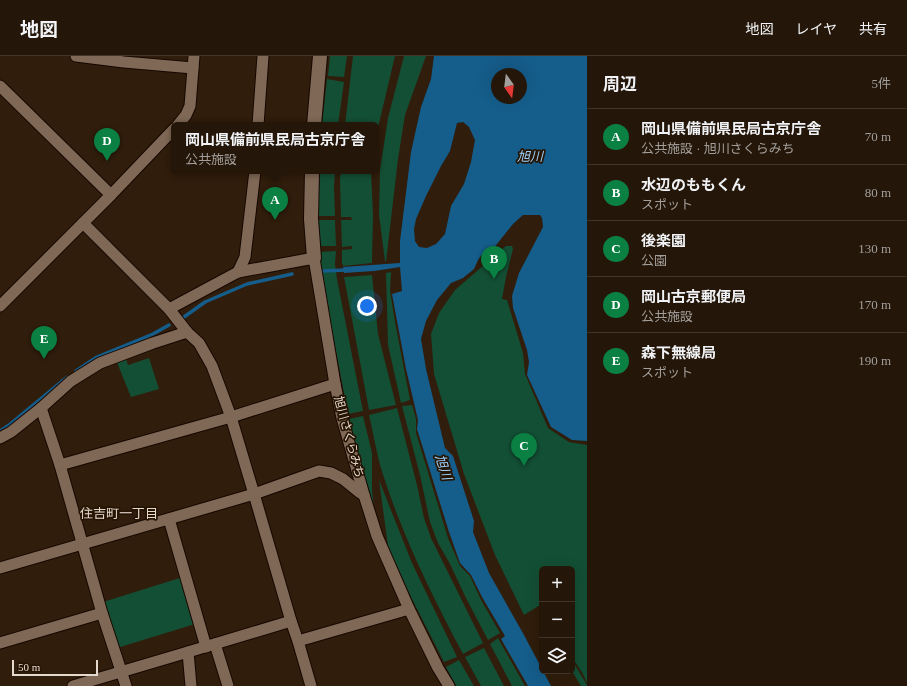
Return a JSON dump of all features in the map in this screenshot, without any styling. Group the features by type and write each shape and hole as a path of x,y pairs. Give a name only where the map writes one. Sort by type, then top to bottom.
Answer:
{"street":[{"path":"76,56 193,68"},
{"path":"180,122 186,115 190,106 194,56"},
{"path":"258,122 263,56"},
{"path":"314,122 320,56"},
{"path":"0,86 111,194"},
{"path":"0,306 171,132"},
{"path":"238,272 245,257 255,174"},
{"name":"旭川さくらみち","path":"312,174 311,219 314,258 342,418 377,536 409,609 438,668 449,686"},
{"path":"83,222 169,309 186,332 199,343 212,366 231,417 290,621 298,641 311,686"},
{"path":"169,309 238,272 314,258"},
{"path":"0,438 11,432 41,408 71,381 100,363 186,332"},
{"path":"60,465 231,417 335,384"},
{"path":"41,408 60,465 102,613 126,686"},
{"path":"1,564 82,544 169,519 254,494 319,471 331,473 343,479 364,495"},
{"path":"169,519 211,645 228,686"},
{"path":"298,641 409,609"},
{"path":"0,642 102,613"},
{"path":"73,686 290,621"},
{"path":"188,652 191,686"}],"green space":[{"path":"330,56 347,56 344,77 328,76"},
{"path":"353,56 395,56 379,123 379,122 345,122"},
{"path":"404,56 426,56 405,115 398,159 386,262 379,215 380,170 388,118"},
{"path":"327,79 344,82 338,122 322,122"},
{"path":"319,174 335,174 335,216 318,216"},
{"path":"341,174 371,174 373,215 372,263 343,266 342,264 342,250 352,249 352,246 342,247 341,220 352,220 351,217 341,217"},
{"path":"318,220 335,220 336,246 319,246"},
{"path":"506,246 512,246 513,249 502,299 507,300 523,353 525,374 548,428 569,442 587,445 587,683 575,662 575,566 539,566 539,606 524,615 495,555 464,474 434,374 431,334 439,313 455,290"},
{"path":"336,251 335,264 337,279 363,411 348,414 323,283 319,252"},
{"path":"391,272 390,291 410,400 401,403 388,345 386,273"},
{"path":"372,275 378,334 396,405 369,410 344,277"},
{"path":"125,356 128,365 149,358 159,389 131,397 116,360"},
{"path":"412,405 416,419 416,433 448,538 460,566 470,576 481,600 500,633 488,640 438,543 430,522 420,475 402,406"},
{"path":"397,408 424,518 431,538 483,643 463,654 417,562 397,514 380,465 369,415"},
{"path":"363,416 372,453 372,489 374,509 349,419"},
{"path":"379,480 412,563 457,657 444,662 412,599 388,546"},
{"path":"183,577 195,624 117,648 103,602"},
{"path":"498,638 525,686 512,686 490,644"},
{"path":"484,648 504,686 481,686 465,657"},
{"path":"459,660 474,686 456,686 446,667"},
{"path":"575,665 587,685 581,686 574,674"}],"water":[{"name":"旭川","path":"434,56 587,56 587,441 572,440 551,427 527,375 529,362 527,350 513,308 512,296 519,273 543,227 542,218 540,215 523,215 513,224 492,250 483,253 474,269 463,278 451,283 437,300 426,321 421,339 426,369 445,448 453,456 474,521 473,532 489,573 539,663 539,674 545,674 551,686 528,686 501,639 505,636 471,575 460,563 417,429 418,420 406,369 392,294 402,291 400,267 374,271 344,273 343,267 400,263 400,241 411,152 421,107 431,79","holes":["463,122 469,127 475,140 471,162 464,184 451,206 445,234 436,244 427,248 419,247 415,241 414,229 416,219 426,196 450,151 457,123"]}],"waterway":[{"path":"323,271 347,270"},
{"path":"184,317 205,302 247,284 292,274"},
{"path":"76,371 97,357 153,334 169,325"},
{"path":"0,431 68,377"}],"place":[{"name":"岡山古京郵便局","path":"107,161"},
{"name":"岡山県備前県民局古京庁舎","path":"275,220"},
{"name":"水辺のももくん","path":"494,279"},
{"name":"森下無線局","path":"44,359"},
{"name":"後楽園","path":"524,466"}],"district":[{"name":"住吉町一丁目","path":"119,513"}]}
